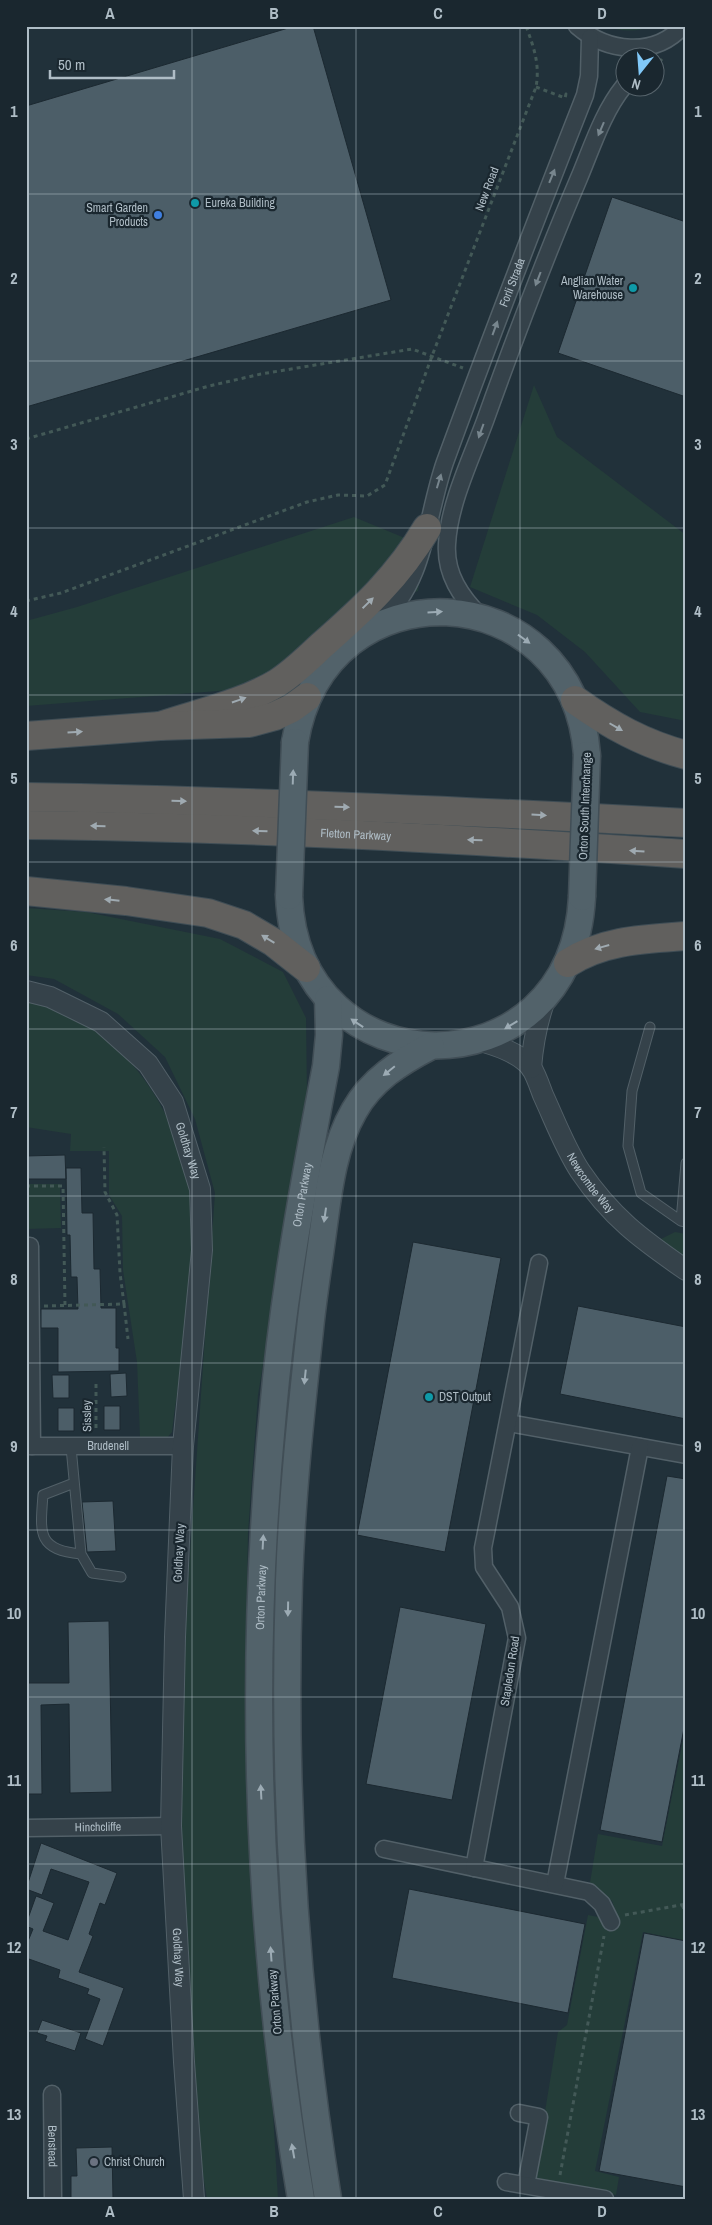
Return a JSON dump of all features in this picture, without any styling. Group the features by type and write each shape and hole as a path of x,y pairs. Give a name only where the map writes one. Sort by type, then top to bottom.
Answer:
{"highway":[{"path":"160,726 254,694 279,682 343,627 389,583 411,555 438,526"},
{"path":"26,736 160,726 249,723 275,716 292,708 307,697"},
{"path":"575,700 602,719 635,738 661,749 686,755"},
{"path":"26,797 489,812 686,822"},
{"name":"Fletton Parkway","path":"26,825 132,826 491,841 686,854"},
{"path":"26,891 126,901 208,913 244,925 274,942 306,968"},
{"path":"568,963 585,952 607,945 686,936"}],"main road":[{"name":"Orton South Interchange","path":"440,611 481,617 521,635 543,653 562,675 575,700 586,736 588,755 582,897 578,934 568,963 547,996 515,1023 477,1040 454,1045 431,1046 408,1043 364,1028 328,999 306,968 293,933 289,896 295,742 307,697 334,657 371,628 393,619 416,613 440,611"},
{"name":"Orton Parkway","path":"301,2199 290,2131 274,2001 266,1884 260,1771 261,1584 274,1400 285,1305 300,1205 326,1066 329,1035 328,999"},
{"name":"Orton Parkway","path":"328,2199 316,2126 301,1998 291,1873 287,1653 289,1578 301,1415 327,1202 343,1133 355,1109 378,1080 401,1061 431,1046"}],"street":[{"path":"577,26 590,38 613,47 638,48 662,42"},
{"path":"657,48 683,26"},
{"name":"Forli Strada","path":"438,526 444,465 533,223 584,95 590,76 590,38"},
{"name":"Forli Strada","path":"438,526 504,369 560,221 604,120 617,98"},
{"path":"438,526 453,579 464,599 481,617"},
{"path":"371,628 393,610 408,588 438,526"},
{"name":"Goldhay Way","path":"26,991 50,996 101,1022 148,1064 173,1102 188,1144 200,1188 202,1250 184,1446 175,1637 171,1826 184,2062 194,2199"},
{"name":"Newcombe Way","path":"547,996 538,1019 532,1043 531,1068 565,1145 580,1171 625,1226 686,1270"},
{"name":"Newcombe Way","path":"477,1040 497,1045 515,1055 531,1068"},
{"name":"Brudenell","path":"26,1246 30,1246 31,1306 29,1446 184,1446"},
{"name":"Stapledon Road","path":"474,1868 517,1638 510,1607 484,1567 483,1548 539,1263"},
{"path":"509,1423 686,1455"},
{"path":"555,1884 640,1446"},
{"name":"Hinchcliffe","path":"26,1828 171,1826"},
{"path":"384,1849 589,1892 602,1904 611,1922"},
{"name":"Benstead","path":"52,2094 53,2199"},
{"path":"519,2114 539,2117 526,2185"},
{"path":"506,2182 605,2199"}],"lane":[{"path":"650,1027 632,1092 628,1146 641,1193 683,1221"},
{"path":"683,1221 686,1163"},
{"path":"71,1447 81,1554 92,1573 121,1577"},
{"path":"74,1483 43,1495 40,1527 50,1547 61,1552 81,1554"}],"path":[{"name":"New Road","path":"26,601 61,593 307,502 338,495 367,496 385,485 432,356 536,87 539,70 526,26"},
{"path":"536,87 565,98 566,94 570,96"},
{"path":"26,439 209,386 261,374 412,349 478,374"},
{"path":"104,1148 105,1192 117,1215 120,1273 128,1339"},
{"path":"26,1186 63,1186 65,1306"},
{"path":"31,1306 124,1304"},
{"name":"Sissley","path":"96,1384 96,1447"},
{"path":"557,2191 603,1938 611,1922 622,1916 684,1904 686,1913"}],"green space":[{"path":"603,26 652,26 640,30 628,30"},
{"path":"534,385 557,437 686,535 686,721 640,712 585,652 537,615 470,587"},
{"path":"354,517 424,546 418,591 328,620 270,687 26,706 26,621 77,607"},
{"path":"26,908 86,912 220,939 283,972 306,1018 307,1096 258,1395 248,1533 246,1645 278,2199 207,2199 184,2062 171,1826 215,1193 195,1119 165,1057 118,1014 54,979 26,975"},
{"path":"26,999 55,1008 83,1022 124,1055 156,1097 179,1145 186,1171 191,1204 191,1262 185,1344 172,1432 166,1439 140,1437 137,1362 123,1270 122,1216 109,1195 109,1151 70,1151 71,1134 26,1127"},
{"path":"26,1184 60,1184 61,1228 26,1229"},
{"path":"675,1232 686,1234 686,1257 659,1240"},
{"path":"686,1725 686,1941 643,1932 595,2171 619,2177 616,2195 534,2179 558,2032 567,2025 588,1915 619,1921 612,1901 590,1883 598,1834 662,1846"}],"building":[{"name":"Eureka Building","path":"295,26 313,26 391,300 26,407 26,106"},
{"name":"Anglian Water Warehouse","path":"612,197 686,222 686,397 558,353"},
{"path":"65,1155 66,1179 26,1179 26,1156"},
{"path":"66,1168 81,1168 82,1213 93,1213 94,1269 100,1269 101,1308 116,1308 116,1348 119,1348 119,1371 58,1372 58,1328 41,1328 41,1309 78,1309 77,1277 71,1277 70,1235 67,1235"},
{"name":"DST Output","path":"413,1242 501,1258 445,1552 357,1535"},
{"path":"578,1306 686,1327 686,1419 560,1394"},
{"path":"126,1373 127,1396 111,1397 110,1374"},
{"path":"52,1375 69,1375 69,1398 53,1398"},
{"path":"104,1406 120,1406 120,1430 104,1430"},
{"path":"58,1408 74,1408 74,1431 58,1431"},
{"path":"667,1476 686,1479 686,1718 662,1842 600,1830"},
{"path":"113,1501 116,1551 87,1552 82,1502"},
{"path":"400,1607 486,1624 452,1800 366,1784"},
{"path":"109,1621 112,1792 70,1793 69,1704 41,1705 42,1794 26,1794 26,1683 69,1683 68,1622"},
{"path":"41,1843 117,1873 105,1905 100,1903 89,1934 93,1936 79,1972 124,1988 103,2046 85,2039 100,1999 87,1994 89,1989 58,1978 60,1970 26,1958 26,1946 33,1929 26,1926 26,1924 36,1896 54,1903 43,1931 68,1940 89,1882 51,1869 42,1895 26,1889"},
{"path":"409,1889 585,1924 568,2013 392,1978"},
{"path":"644,1933 686,1941 686,2187 599,2171"},
{"path":"42,2020 81,2033 75,2051 45,2041 47,2036 37,2033"},
{"name":"Christ Church","path":"112,2147 113,2199 71,2199 71,2176 77,2176 76,2148"}],"place":[{"name":"Eureka Building","path":"195,203"},
{"name":"Smart Garden Products","path":"158,215"},
{"name":"Anglian Water Warehouse","path":"633,288"},
{"name":"DST Output","path":"429,1397"},
{"name":"Christ Church","path":"94,2162"}]}
